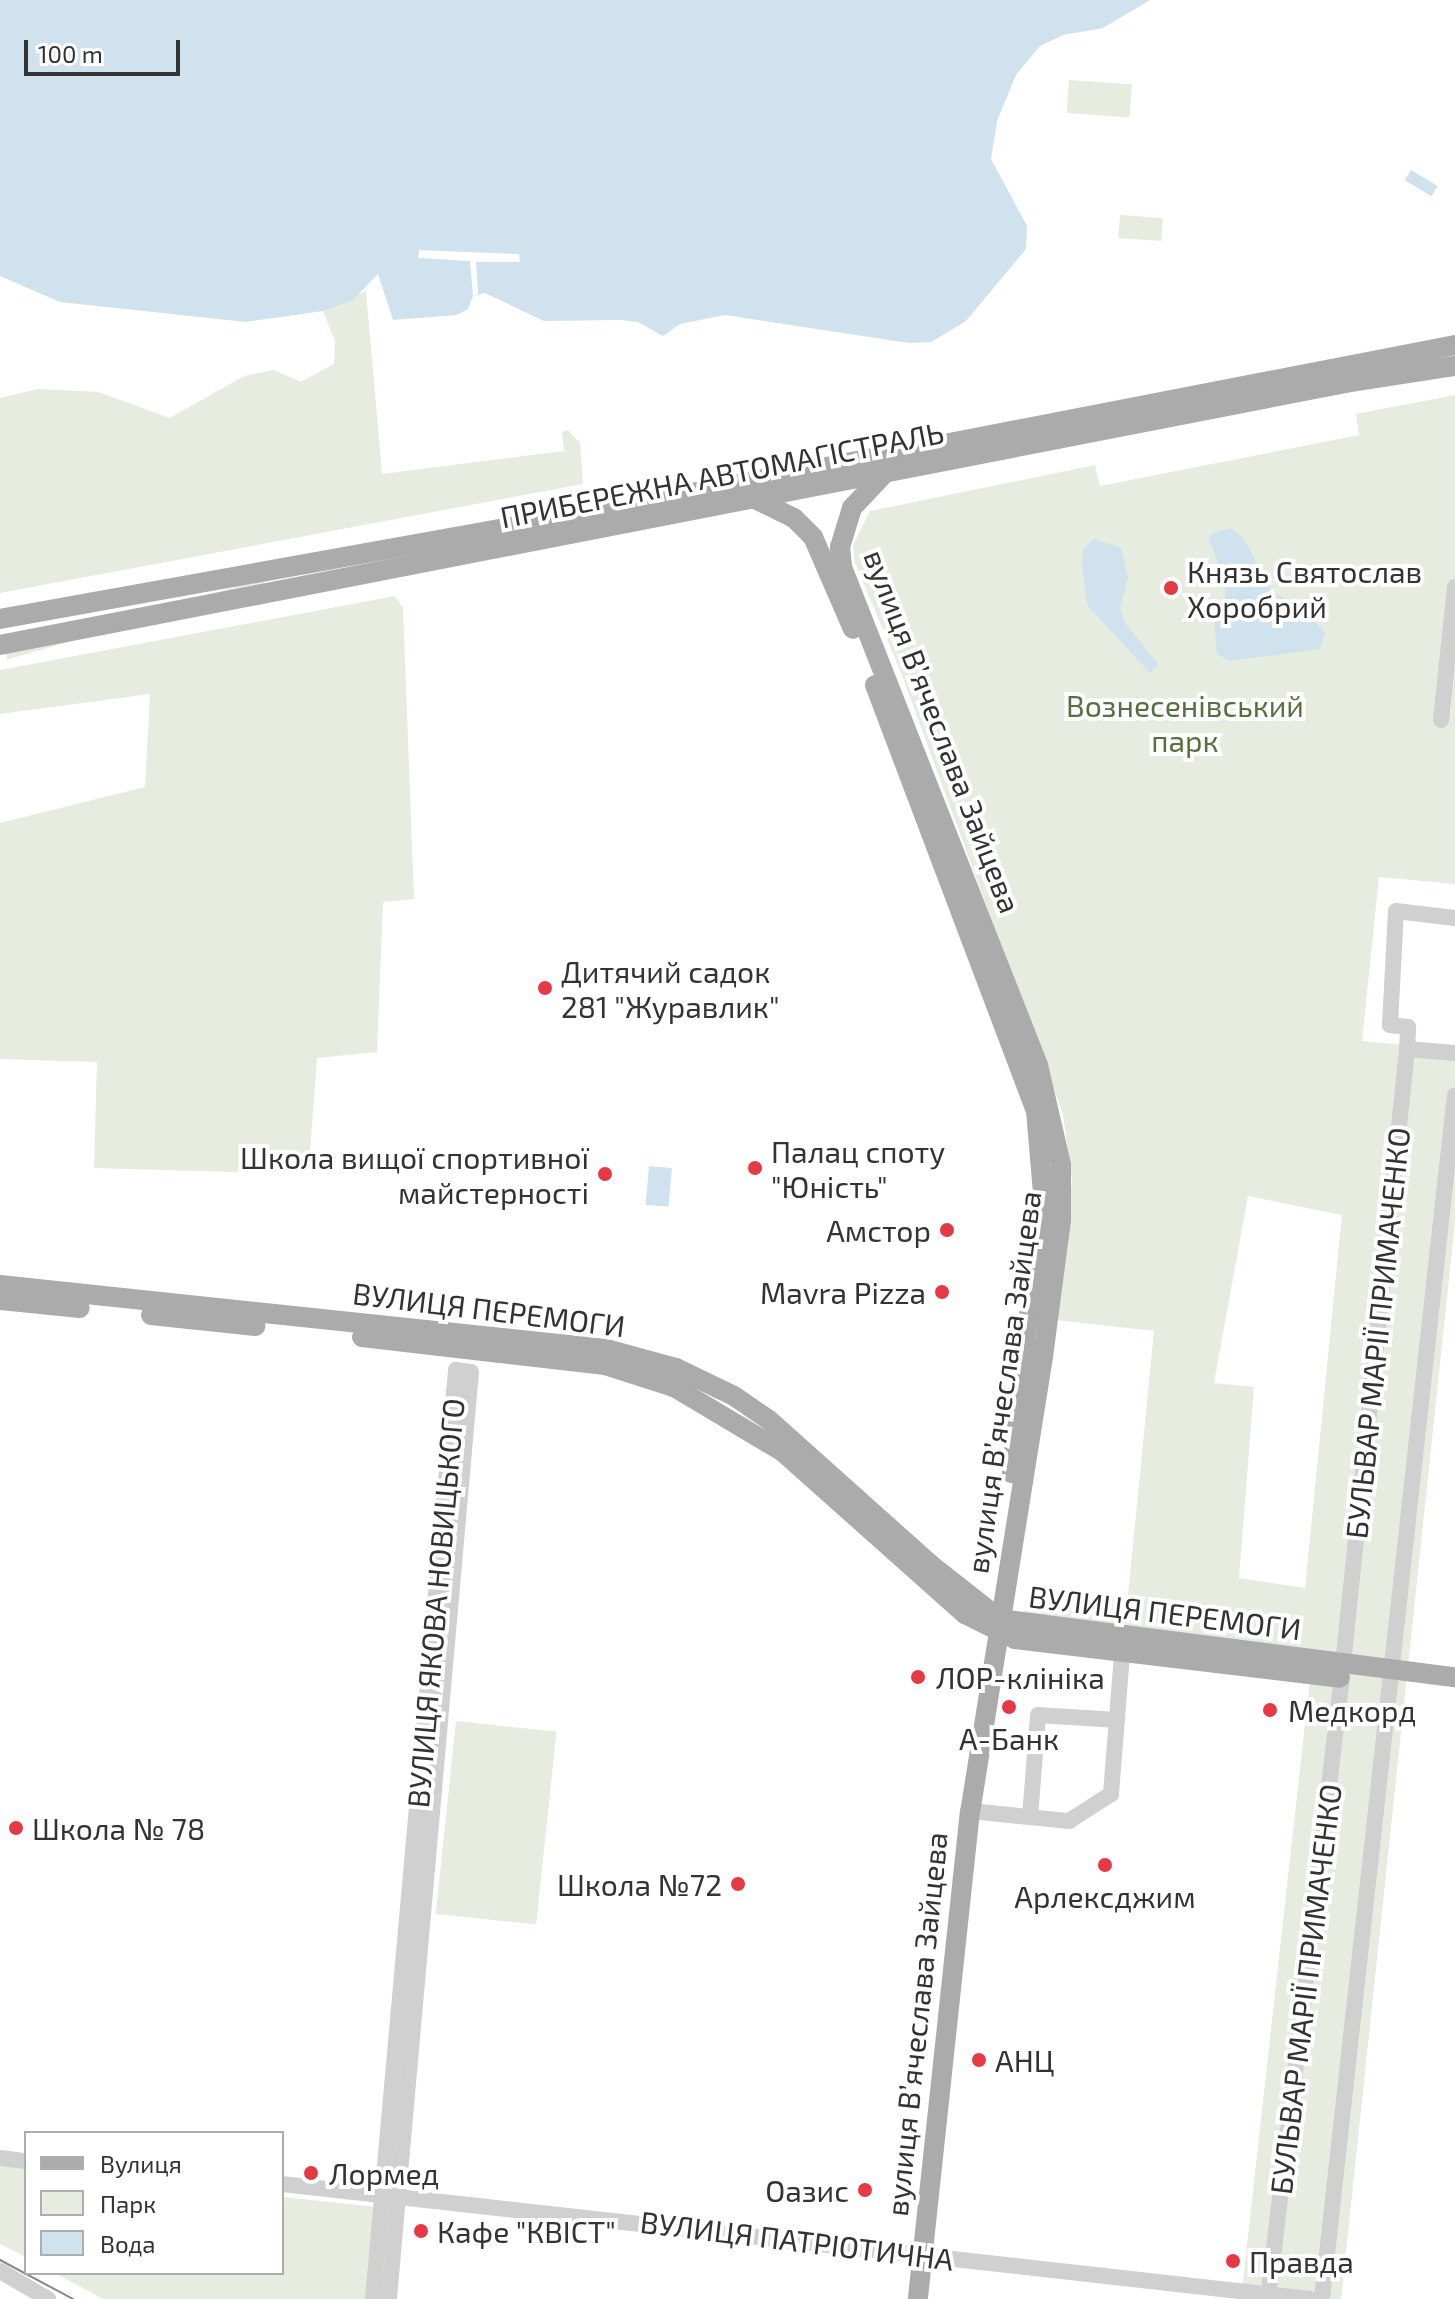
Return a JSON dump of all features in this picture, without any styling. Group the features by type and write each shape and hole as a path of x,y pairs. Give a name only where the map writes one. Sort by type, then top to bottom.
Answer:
{"main road":[{"name":"ПРИБЕРЕЖНА АВТОМАГІСТРАЛЬ","path":"0,619 275,570 1455,345"},
{"name":"ПРИБЕРЕЖНА АВТОМАГІСТРАЛЬ","path":"0,645 1455,366"},
{"name":"вулиця Вʼячеслава Зайцева","path":"884,474 852,508 840,547 842,567 1038,1065 1061,1165 1061,1220 1043,1357 993,1623 918,2254 918,2299"},
{"name":"вулиця Вʼячеслава Зайцева","path":"757,500 794,518 813,537 826,564 1036,1111 1045,1217 1026,1332 918,2254 909,2299"},
{"path":"275,570 280,582 295,589"},
{"path":"266,595 275,570"},
{"name":"ВУЛИЦЯ ПЕРЕМОГИ","path":"0,1285 549,1341 658,1372 769,1420 993,1623 1122,1654 1365,1674 1455,1690"},
{"name":"ВУЛИЦЯ ПЕРЕМОГИ","path":"0,1300 561,1358 658,1372"},
{"name":"ВУЛИЦЯ ПЕРЕМОГИ","path":"993,1623 1343,1672"},
{"name":"ВУЛИЦЯ ПЕРЕМОГИ","path":"1391,1678 1455,1677"}],"street":[{"path":"1441,720 1455,587"},
{"path":"1455,918 1396,911 1390,1025 1408,1027 1407,1049 1455,1053"},
{"name":"БУЛЬВАР МАРІЇ ПРИМАЧЕНКО","path":"1268,2296 1343,1672 1407,1049"},
{"name":"БУЛЬВАР МАРІЇ ПРИМАЧЕНКО","path":"1322,2299 1455,1095"},
{"name":"ВУЛИЦЯ ЯКОВА НОВИЦЬКОГО","path":"373,2299 389,2194 471,1372 456,1370 389,2194 389,2299"},
{"path":"970,1811 1069,1821 1111,1794 1122,1654"},
{"path":"1030,1817 1038,1715 1117,1720"},
{"path":"0,2158 24,2161"},
{"name":"ВУЛИЦЯ ПАТРІОТИЧНА","path":"284,2184 1311,2299"},
{"path":"0,2271 48,2299"}],"green space":[{"path":"1069,80 1132,84 1130,117 1067,113"},
{"path":"1120,215 1163,218 1161,241 1118,238"},
{"path":"366,291 382,474 564,451 562,432 568,430 580,443 583,484 0,593 0,398 38,389 98,392 170,418 244,376 274,370 301,382 334,364 335,341 323,311"},
{"name":"Вознесенівський парк","path":"1455,395 1455,884 1379,877 1362,1041 1455,1050 1455,1222 1341,2299 1241,2299 1313,1652 1021,1622 1026,1605 1128,1596 1154,1331 1056,1320 1072,1180 1063,1114 900,670 855,563 853,545 870,511 1095,465 1100,486 1359,435 1356,414","holes":["1248,1196 1342,1215 1305,1588 1239,1578 1254,1387 1214,1383"]},
{"path":"263,579 265,586 7,660 5,653"},
{"path":"395,596 403,608 414,899 383,902 377,1052 317,1058 309,1164 233,1172 94,1168 97,1062 0,1059 0,823 145,787 150,694 0,714 0,670"},
{"path":"456,1721 556,1732 536,1924 436,1914"},
{"path":"0,2165 24,2169 24,2256 0,2244"},
{"path":"284,2197 376,2207 367,2299 103,2299 59,2275 284,2275"}],"water":[{"path":"0,0 1150,0 1103,28 1063,35 1040,46 1016,75 997,121 991,159 1027,226 1026,249 966,321 931,342 909,343 725,315 680,324 663,336 638,322 544,321 485,293 473,296 468,309 457,315 393,320 378,274 353,300 323,311 246,322 60,302 0,276"},
{"path":"1411,170 1438,186 1431,196 1405,180"},
{"path":"1231,528 1244,539 1272,592 1300,606 1325,633 1320,649 1229,661 1217,654 1214,616 1225,610 1225,581 1209,539 1211,534"},
{"path":"1094,539 1121,548 1128,577 1120,608 1125,623 1158,664 1150,673 1087,605 1083,549"},
{"path":"649,1166 672,1168 669,1207 646,1205"}],"pier":[{"path":"419,250 519,254 520,262 476,262 478,294 473,296 470,261 418,258"}],"tram line":[{"path":"0,2260 24,2273"},
{"path":"28,2275 73,2299"}],"place":[{"name":"Князь Святослав Хоробрий","path":"1171,588"},
{"name":"Дитячий садок 281 \"Журавлик\"","path":"545,988"},
{"name":"Палац споту \"Юність\"","path":"755,1168"},
{"name":"Школа вищої спортивної майстерності","path":"605,1174"},
{"name":"Амстор","path":"947,1230"},
{"name":"Mavra Pizza","path":"942,1292"},
{"name":"ЛОР-клініка","path":"918,1677"},
{"name":"А-Банк","path":"1009,1707"},
{"name":"Медкорд","path":"1270,1710"},
{"name":"Школа № 78","path":"16,1828"},
{"name":"Арлексджим","path":"1105,1865"},
{"name":"Школа №72","path":"738,1884"},
{"name":"АНЦ","path":"979,2060"},
{"name":"Лормед","path":"311,2173"},
{"name":"Оазис","path":"865,2190"},
{"name":"Кафе \"КВІСТ\"","path":"421,2231"},
{"name":"Правда","path":"1233,2261"}]}
